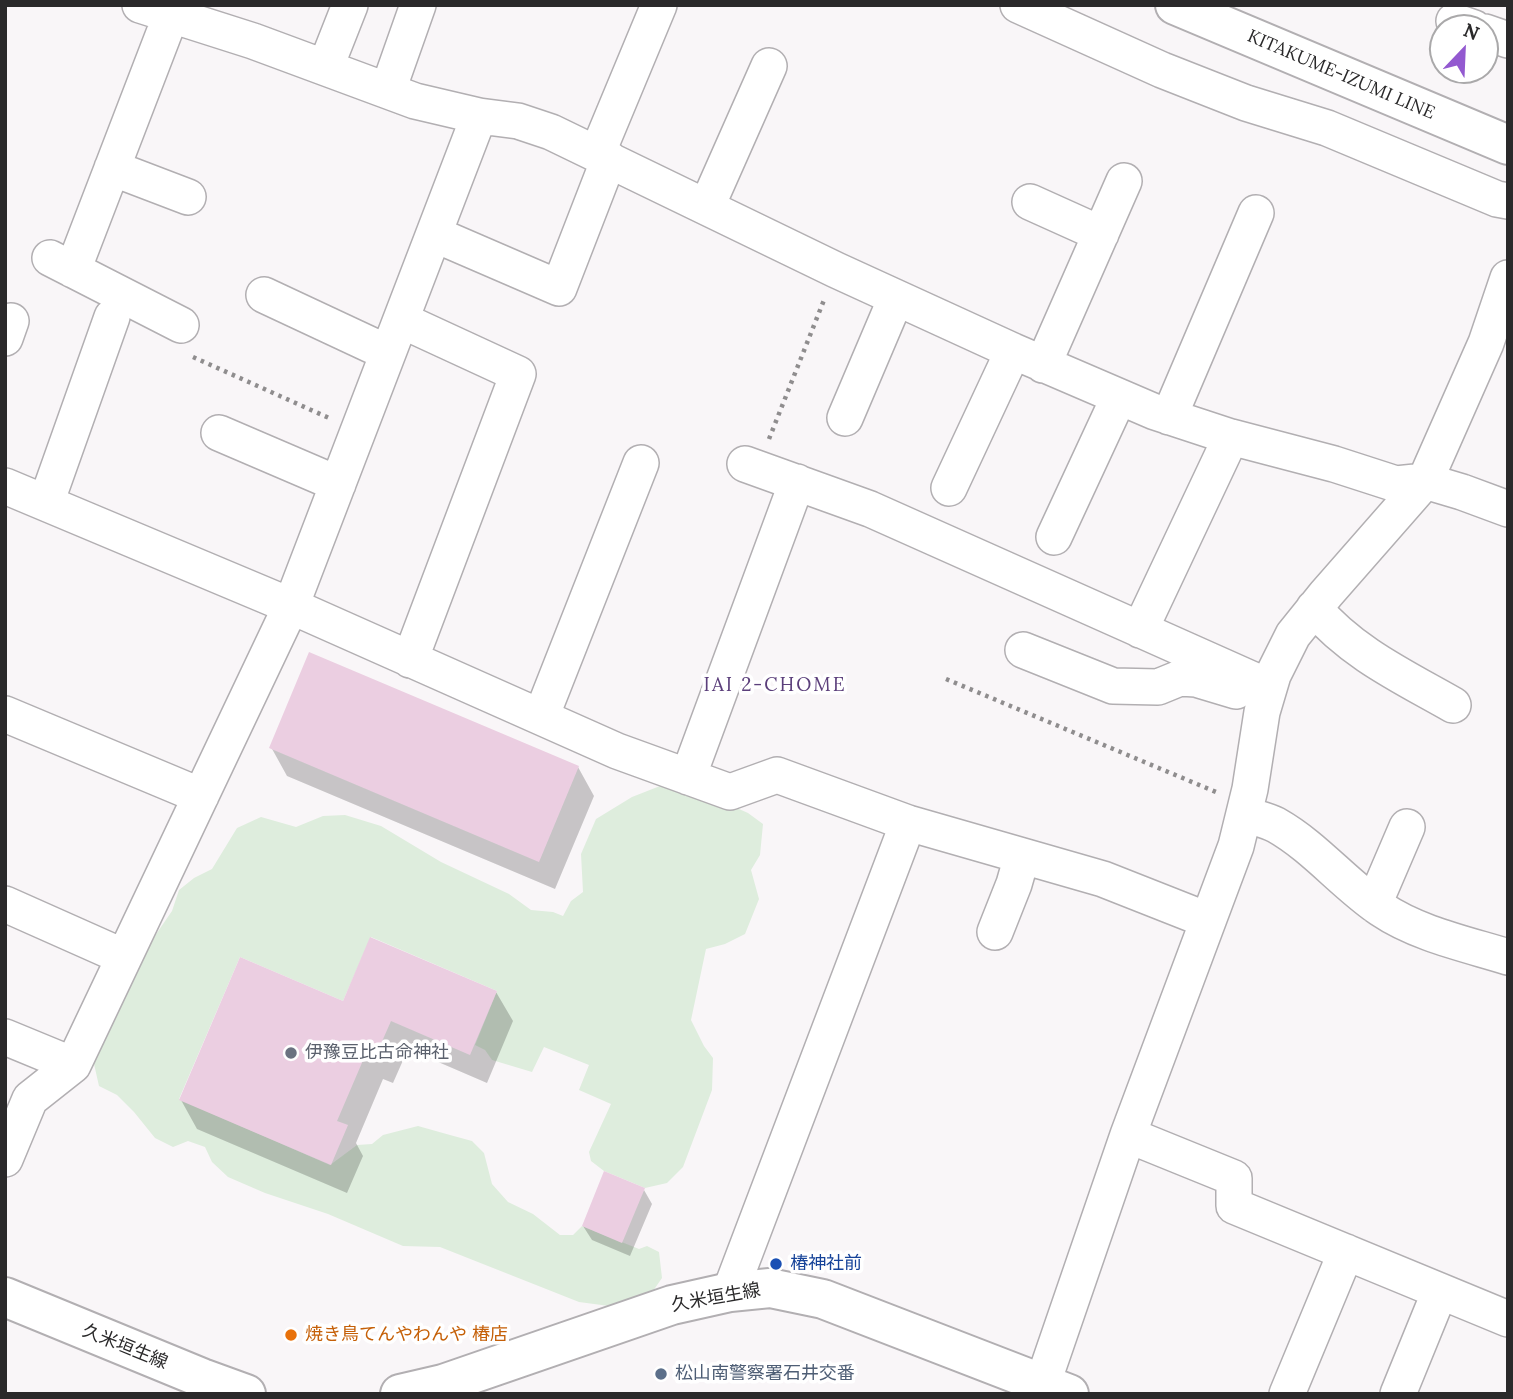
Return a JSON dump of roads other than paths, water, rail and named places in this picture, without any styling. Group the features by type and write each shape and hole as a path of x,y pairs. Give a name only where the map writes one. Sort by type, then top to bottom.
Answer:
{"main road":[{"name":"KITAKUME-IZUMI LINE","path":"1174,5 1508,145"},
{"name":"久米垣生線","path":"400,1394 443,1384 672,1305 730,1292 770,1289 822,1299 1051,1390"},
{"name":"久米垣生線","path":"5,1297 246,1394"}],"street":[{"path":"326,66 350,5"},
{"path":"387,90 418,5"},
{"path":"434,234 559,288 603,156 659,5"},
{"path":"1018,5 1162,70 1246,103 1327,128 1497,199 1508,201"},
{"path":"182,338 62,264 112,168 156,10 326,66 415,101 480,116 519,121 551,132 896,298 1028,358 1169,417 1231,437 1334,464 1396,485 1425,481 1508,509"},
{"path":"707,206 769,66"},
{"path":"5,1159 30,1099 72,1065 291,606 480,116"},
{"path":"112,168 188,197"},
{"path":"949,488 1101,234 1124,181"},
{"path":"1030,202 1101,234"},
{"path":"1169,417 1256,212"},
{"path":"1051,1390 1128,1135 1236,846 1246,809 1267,694 1293,635 1425,481 1486,343 1508,278"},
{"path":"264,295 388,353"},
{"path":"845,418 896,298"},
{"path":"46,503 111,317"},
{"path":"401,320 518,374 410,660"},
{"path":"1054,537 1119,397"},
{"path":"219,433 338,484"},
{"path":"1140,629 1231,437"},
{"path":"541,717 641,463"},
{"path":"751,466 870,509 1140,629 1267,694"},
{"path":"688,777 797,482"},
{"path":"5,486 291,606 617,751 688,777 730,792 777,775 908,823 1103,879 1207,920"},
{"path":"1314,608 1340,637 1360,651 1422,670 1453,705"},
{"path":"1023,650 1113,686 1158,687 1180,678 1267,694"},
{"path":"5,714 201,796"},
{"path":"1246,809 1288,834 1352,888 1404,922 1508,957"},
{"path":"730,1292 908,823"},
{"path":"1374,904 1407,827"},
{"path":"995,932 1022,856"},
{"path":"5,904 124,957"},
{"path":"5,1037 72,1065"},
{"path":"1128,1135 1234,1178 1234,1206 1508,1319"},
{"path":"1287,1394 1346,1252"},
{"path":"1398,1394 1440,1291"}],"place":[{"name":"伊豫豆比古命神社","path":"291,1053"},
{"name":"椿神社前","path":"776,1264"},
{"name":"焼き鳥てんやわんや 椿店","path":"291,1335"},
{"name":"松山南警察署石井交番","path":"661,1374"}],"district":[{"name":"IAI 2-CHOME","path":"775,686"}]}
